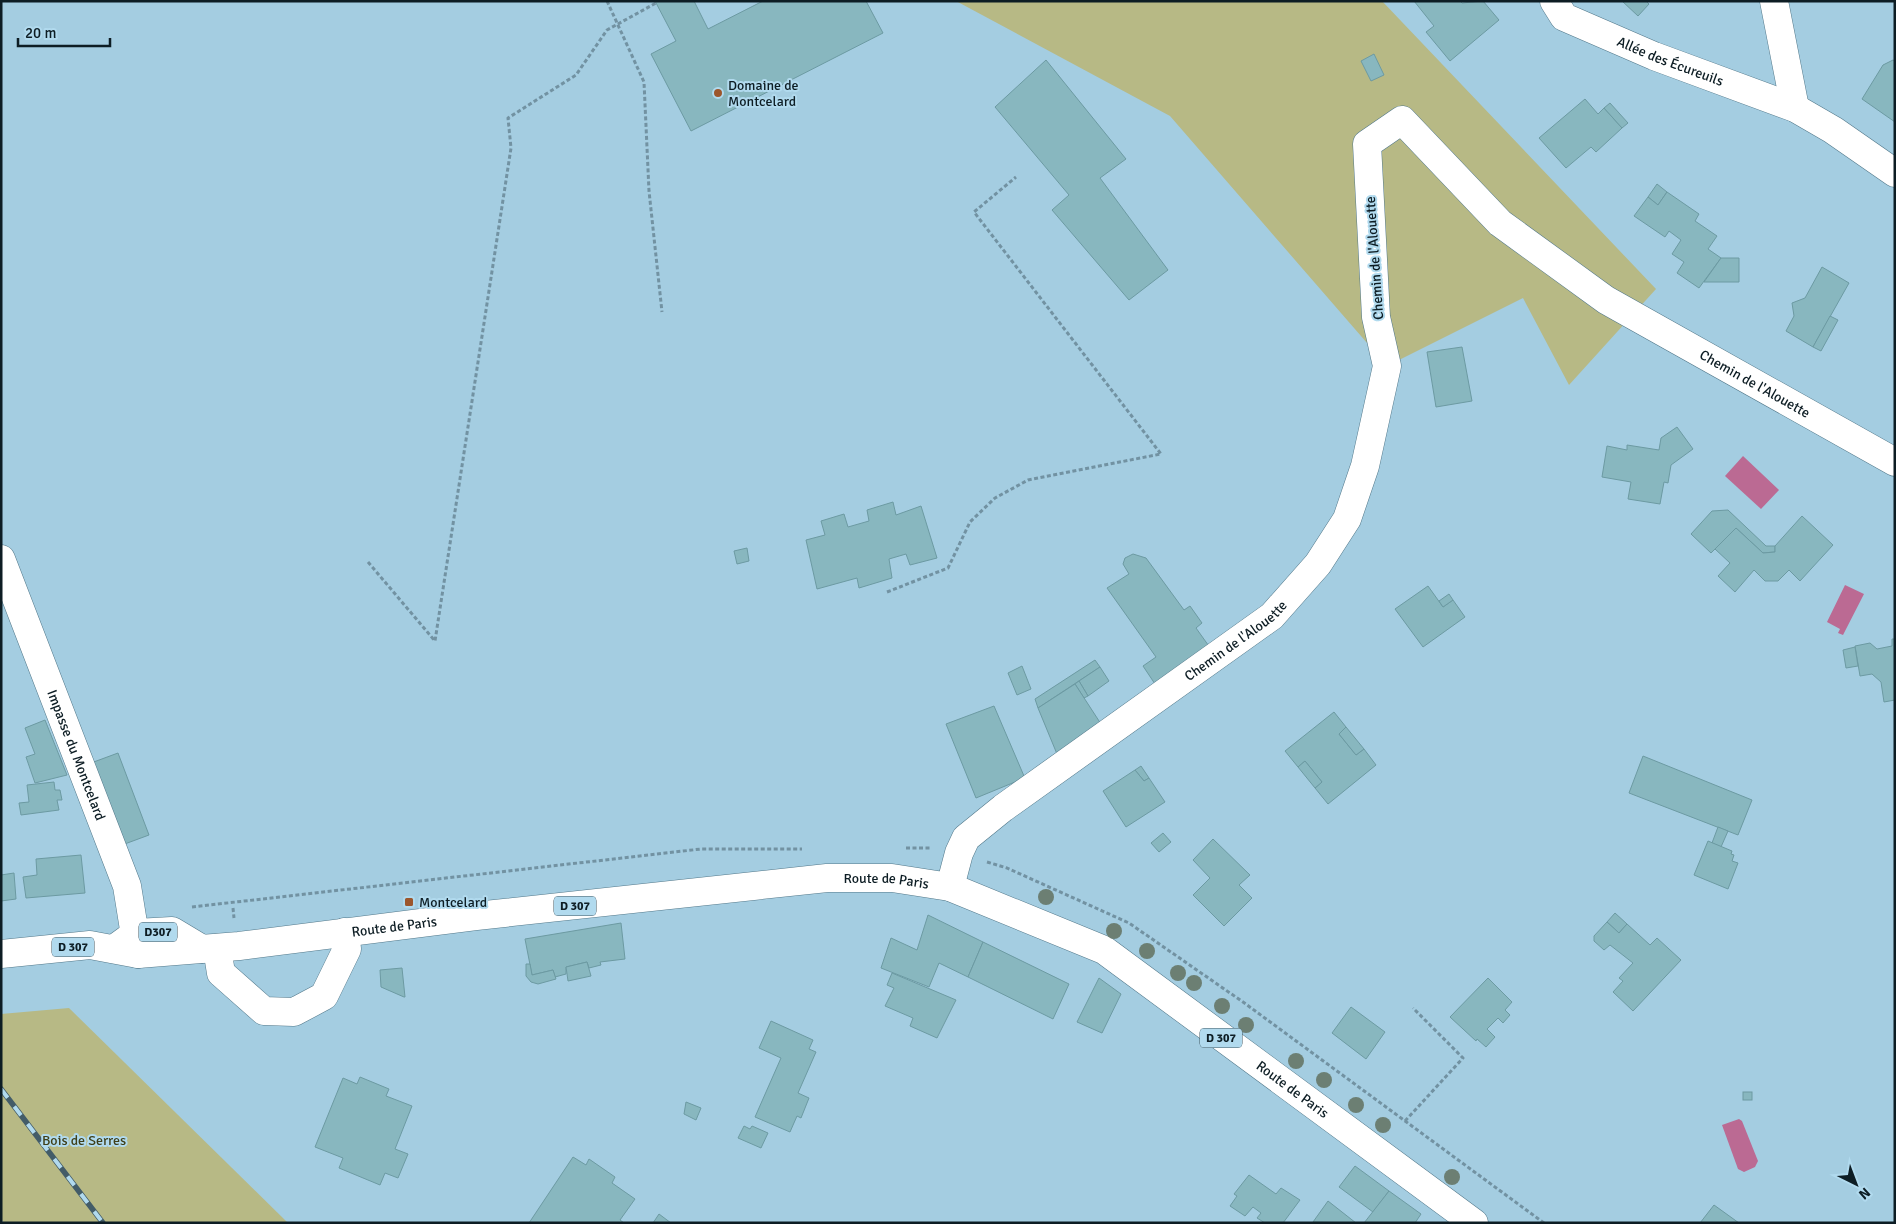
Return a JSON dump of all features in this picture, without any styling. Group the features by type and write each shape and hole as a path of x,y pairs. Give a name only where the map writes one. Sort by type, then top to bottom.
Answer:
{"street":[{"name":"Allée des Écureuils","path":"1554,1 1564,17 1654,56 1795,108 1833,130 1895,173"},
{"path":"1774,1 1795,108"},
{"name":"Chemin de l'Alouette","path":"950,887 958,853 966,838 1003,808 1272,616 1318,564 1347,519 1364,466 1387,366 1376,317 1367,144 1402,120 1500,224 1606,300 1895,462"},
{"name":"Impasse du Montcelard","path":"1,559 127,886 129,946"},
{"name":"Route de Paris","path":"1,954 90,945 209,948 827,878 892,878 950,887 1104,950 1474,1223"},
{"path":"209,948 221,973 264,1011 294,1012 324,996 347,949 345,932"}],"path":[{"path":"607,1 644,82 649,191 662,312"},
{"path":"368,562 435,641 511,148 508,118 576,75 607,30 656,3"},
{"path":"887,592 948,568 970,522 995,498 1028,480 1161,454 974,212 1016,177"},
{"path":"183,908 701,849 811,848"},
{"path":"905,848 928,848 958,853 1007,868 1129,923 1243,1002 1544,1223"},
{"path":"1406,1121 1463,1058 1413,1008"}],"green space":[{"path":"956,1 1382,1 1656,289 1569,385 1523,298 1387,366 1170,116"},
{"name":"Bois de Serres","path":"69,1008 288,1223 4,1223 1,1219 1,1014"}],"shaded area":[{"path":"1743,456 1779,490 1761,509 1725,476"},
{"path":"1845,585 1864,594 1843,635 1838,633 1840,629 1827,622"},
{"path":"1739,1119 1742,1121 1758,1161 1755,1167 1744,1172 1738,1169 1722,1125"}],"building":[{"name":"Domaine de Montcelard","path":"655,1 694,1 708,29 763,1 866,1 883,33 691,131 651,54 676,41"},
{"path":"1414,1 1460,1 1462,3 1483,1 1499,20 1450,61 1426,32 1434,26"},
{"path":"1622,1 1646,1 1649,4 1638,16"},
{"path":"1374,54 1384,75 1371,81 1361,61"},
{"path":"1046,60 1126,159 1100,178 1168,270 1129,300 1052,210 1069,195 995,107"},
{"path":"1893,60 1895,61 1895,122 1862,99 1883,65"},
{"path":"1585,99 1598,114 1604,108 1622,128 1596,152 1591,147 1566,168 1539,138"},
{"path":"1610,103 1628,123 1622,128 1604,108"},
{"path":"1657,184 1667,192 1658,205 1648,197"},
{"path":"1667,192 1699,214 1695,221 1717,236 1708,249 1721,258 1699,288 1677,273 1684,262 1672,254 1681,240 1669,231 1665,237 1634,216 1648,197 1658,205"},
{"path":"1721,258 1739,258 1739,282 1704,282"},
{"path":"1822,267 1849,283 1813,347 1786,331 1794,316 1792,303 1805,298"},
{"path":"1830,316 1838,320 1821,351 1813,347"},
{"path":"1462,347 1472,401 1436,407 1427,352"},
{"path":"1677,427 1693,449 1671,465 1668,483 1664,482 1660,504 1628,499 1631,482 1602,477 1607,446 1627,450 1627,445 1659,450 1661,438"},
{"path":"893,502 896,515 921,506 937,558 910,565 906,554 889,559 892,578 859,588 857,578 817,589 806,540 825,535 821,521 844,514 848,527 869,521 867,510"},
{"path":"1728,510 1766,546 1775,546 1775,552 1763,553 1736,528 1711,553 1691,534 1712,511"},
{"path":"1802,516 1833,545 1800,581 1789,570 1778,581 1765,581 1754,570 1735,592 1718,576 1730,563 1715,549 1736,528 1763,553 1775,552 1775,546"},
{"path":"747,548 749,561 737,564 734,551"},
{"path":"1133,554 1146,558 1184,610 1190,606 1202,623 1196,628 1211,649 1157,687 1143,666 1156,657 1107,588 1129,574 1123,564 1125,558"},
{"path":"1428,586 1443,607 1453,600 1465,617 1423,647 1395,609"},
{"path":"1449,594 1453,600 1443,607 1439,601"},
{"path":"1892,639 1895,639 1895,700 1884,702 1881,682 1872,674 1860,676 1855,646 1870,643 1877,649 1892,646"},
{"path":"1855,647 1858,666 1846,668 1843,650"},
{"path":"1095,660 1100,667 1038,708 1035,699"},
{"path":"1022,666 1031,689 1017,695 1008,673"},
{"path":"1100,667 1109,681 1088,696 1079,681"},
{"path":"1079,681 1088,696 1084,698 1075,684"},
{"path":"1075,684 1101,724 1057,754 1038,708"},
{"path":"994,706 1024,776 1015,782 976,798 946,724"},
{"path":"1334,712 1346,727 1339,734 1356,755 1364,749 1376,765 1328,804 1315,788 1322,782 1305,761 1298,767 1285,751"},
{"path":"45,720 67,775 35,783 26,757 35,754 25,728"},
{"path":"1346,727 1364,749 1356,755 1339,734"},
{"path":"118,753 149,835 122,845 91,763"},
{"path":"1643,756 1752,800 1738,835 1629,793"},
{"path":"1305,761 1322,782 1315,788 1298,767"},
{"path":"1141,766 1149,778 1144,781 1135,770"},
{"path":"1135,770 1144,781 1149,778 1165,802 1126,827 1103,791"},
{"path":"54,782 55,790 60,790 62,800 57,800 59,810 21,815 19,803 29,802 27,785"},
{"path":"1718,827 1728,831 1721,847 1712,843"},
{"path":"1163,833 1171,842 1159,852 1151,843"},
{"path":"1213,839 1250,875 1239,885 1252,898 1224,926 1193,895 1210,878 1193,860"},
{"path":"1708,841 1732,851 1731,854 1734,855 1732,861 1738,863 1728,889 1694,875"},
{"path":"81,855 85,893 26,898 23,877 37,875 36,859"},
{"path":"14,873 16,899 1,901 1,875"},
{"path":"1615,913 1627,924 1619,933 1607,922"},
{"path":"928,915 983,942 968,977 939,963 929,987 881,968 891,938 917,950"},
{"path":"1607,922 1619,933 1627,924 1650,945 1657,938 1681,960 1633,1011 1613,992 1623,981 1619,978 1633,963 1610,945 1604,950 1594,941 1594,936"},
{"path":"621,923 625,959 600,962 601,965 589,968 587,962 566,967 566,974 555,977 553,970 532,975 525,939"},
{"path":"983,942 1069,984 1053,1019 968,977"},
{"path":"587,962 591,976 568,981 566,967"},
{"path":"526,964 530,964 532,975 553,970 556,979 538,984 531,982 526,976"},
{"path":"402,968 405,997 381,987 380,970"},
{"path":"892,973 956,1000 937,1038 910,1026 913,1018 885,1006 894,988 887,985"},
{"path":"1099,978 1121,994 1102,1033 1077,1022"},
{"path":"1488,978 1512,1002 1505,1010 1510,1015 1503,1023 1498,1018 1487,1029 1495,1037 1486,1047 1477,1039 1476,1041 1450,1017"},
{"path":"1351,1007 1385,1032 1366,1059 1332,1033"},
{"path":"771,1021 813,1040 809,1049 816,1052 798,1093 809,1098 801,1118 797,1116 790,1132 755,1117 781,1058 759,1048"},
{"path":"360,1077 389,1089 386,1096 412,1106 395,1149 408,1154 398,1178 385,1173 380,1185 339,1168 343,1158 315,1147 343,1078 357,1084"},
{"path":"1743,1092 1752,1092 1752,1100 1743,1100"},
{"path":"686,1102 701,1108 696,1120 684,1114"},
{"path":"744,1126 750,1129 752,1126 768,1133 761,1148 738,1138"},
{"path":"573,1157 586,1165 589,1159 615,1177 612,1183 635,1199 620,1220 624,1223 529,1223"},
{"path":"1355,1166 1389,1191 1373,1212 1339,1187"},
{"path":"1249,1175 1276,1194 1281,1188 1300,1200 1283,1223 1265,1223 1257,1218 1261,1213 1253,1207 1245,1216 1230,1206 1237,1196 1234,1194"},
{"path":"1389,1191 1421,1214 1415,1223 1364,1223"},
{"path":"1328,1201 1356,1223 1313,1222"},
{"path":"1714,1205 1739,1223 1700,1223"},
{"path":"659,1214 671,1223 653,1223"}],"railway":[{"path":"1,1089 103,1223"}],"place":[{"name":"Domaine de Montcelard","path":"718,93"},
{"name":"Montcelard","path":"409,902"}]}
